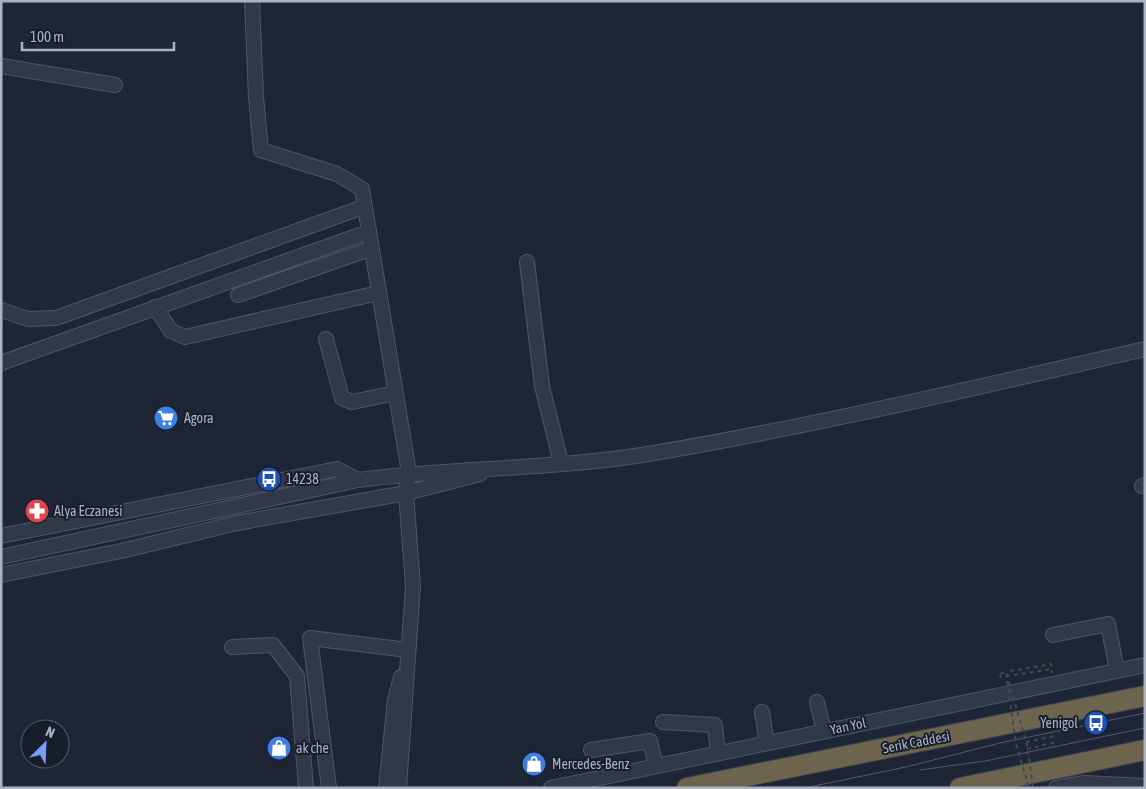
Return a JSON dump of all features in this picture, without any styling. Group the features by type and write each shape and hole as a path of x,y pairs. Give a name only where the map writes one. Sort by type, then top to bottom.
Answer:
{"highway":[{"name":"Serik Caddesi","path":"687,788 1145,696"},
{"path":"960,788 1145,750"}],"street":[{"path":"252,1 256,97 261,150 338,174 362,189 363,207 409,473 406,493 413,586 405,728 399,788"},
{"path":"1,66 115,85"},
{"path":"1,310 28,319 56,318 363,207"},
{"path":"1,363 368,232"},
{"path":"238,295 370,249"},
{"path":"526,262 542,386 561,463"},
{"path":"155,307 171,331 185,337 378,293"},
{"path":"326,339 340,395 345,400 355,402 395,393"},
{"path":"1,558 358,480 409,473 561,463 662,452 924,399 1145,349"},
{"path":"1,575 121,551 237,523 444,485 503,467"},
{"path":"1,536 337,469 358,480"},
{"path":"1053,634 1108,624 1117,671"},
{"path":"329,788 310,638 408,650"},
{"path":"232,648 273,644 297,676 306,788"},
{"path":"386,788 395,700 408,650"},
{"name":"Yan Yol","path":"558,787 598,783 656,766 1145,665"},
{"path":"817,702 824,731"},
{"path":"762,712 767,743"},
{"path":"663,722 715,725 718,753"},
{"path":"591,750 650,740 656,766"},
{"path":"1056,788 1084,783 1145,786"}],"path":[{"path":"1052,669 1001,677 1000,674 1051,664 1052,669 1054,684"},
{"path":"1006,672 1026,742 1033,788"},
{"path":"1006,672 1016,744 1029,788"},
{"path":"1026,742 1054,736"},
{"path":"1027,749 1056,742"}],"tram line":[{"path":"804,788 906,767 1000,743 1145,713"},
{"path":"920,770 985,761 1145,728"}],"place":[{"name":"Agora","path":"166,418"},
{"name":"14238","path":"269,479"},
{"name":"Alya Eczanesi","path":"37,511"},
{"name":"Yenigol","path":"1096,723"},
{"name":"ak che","path":"279,748"},
{"name":"Mercedes-Benz","path":"534,764"}]}
